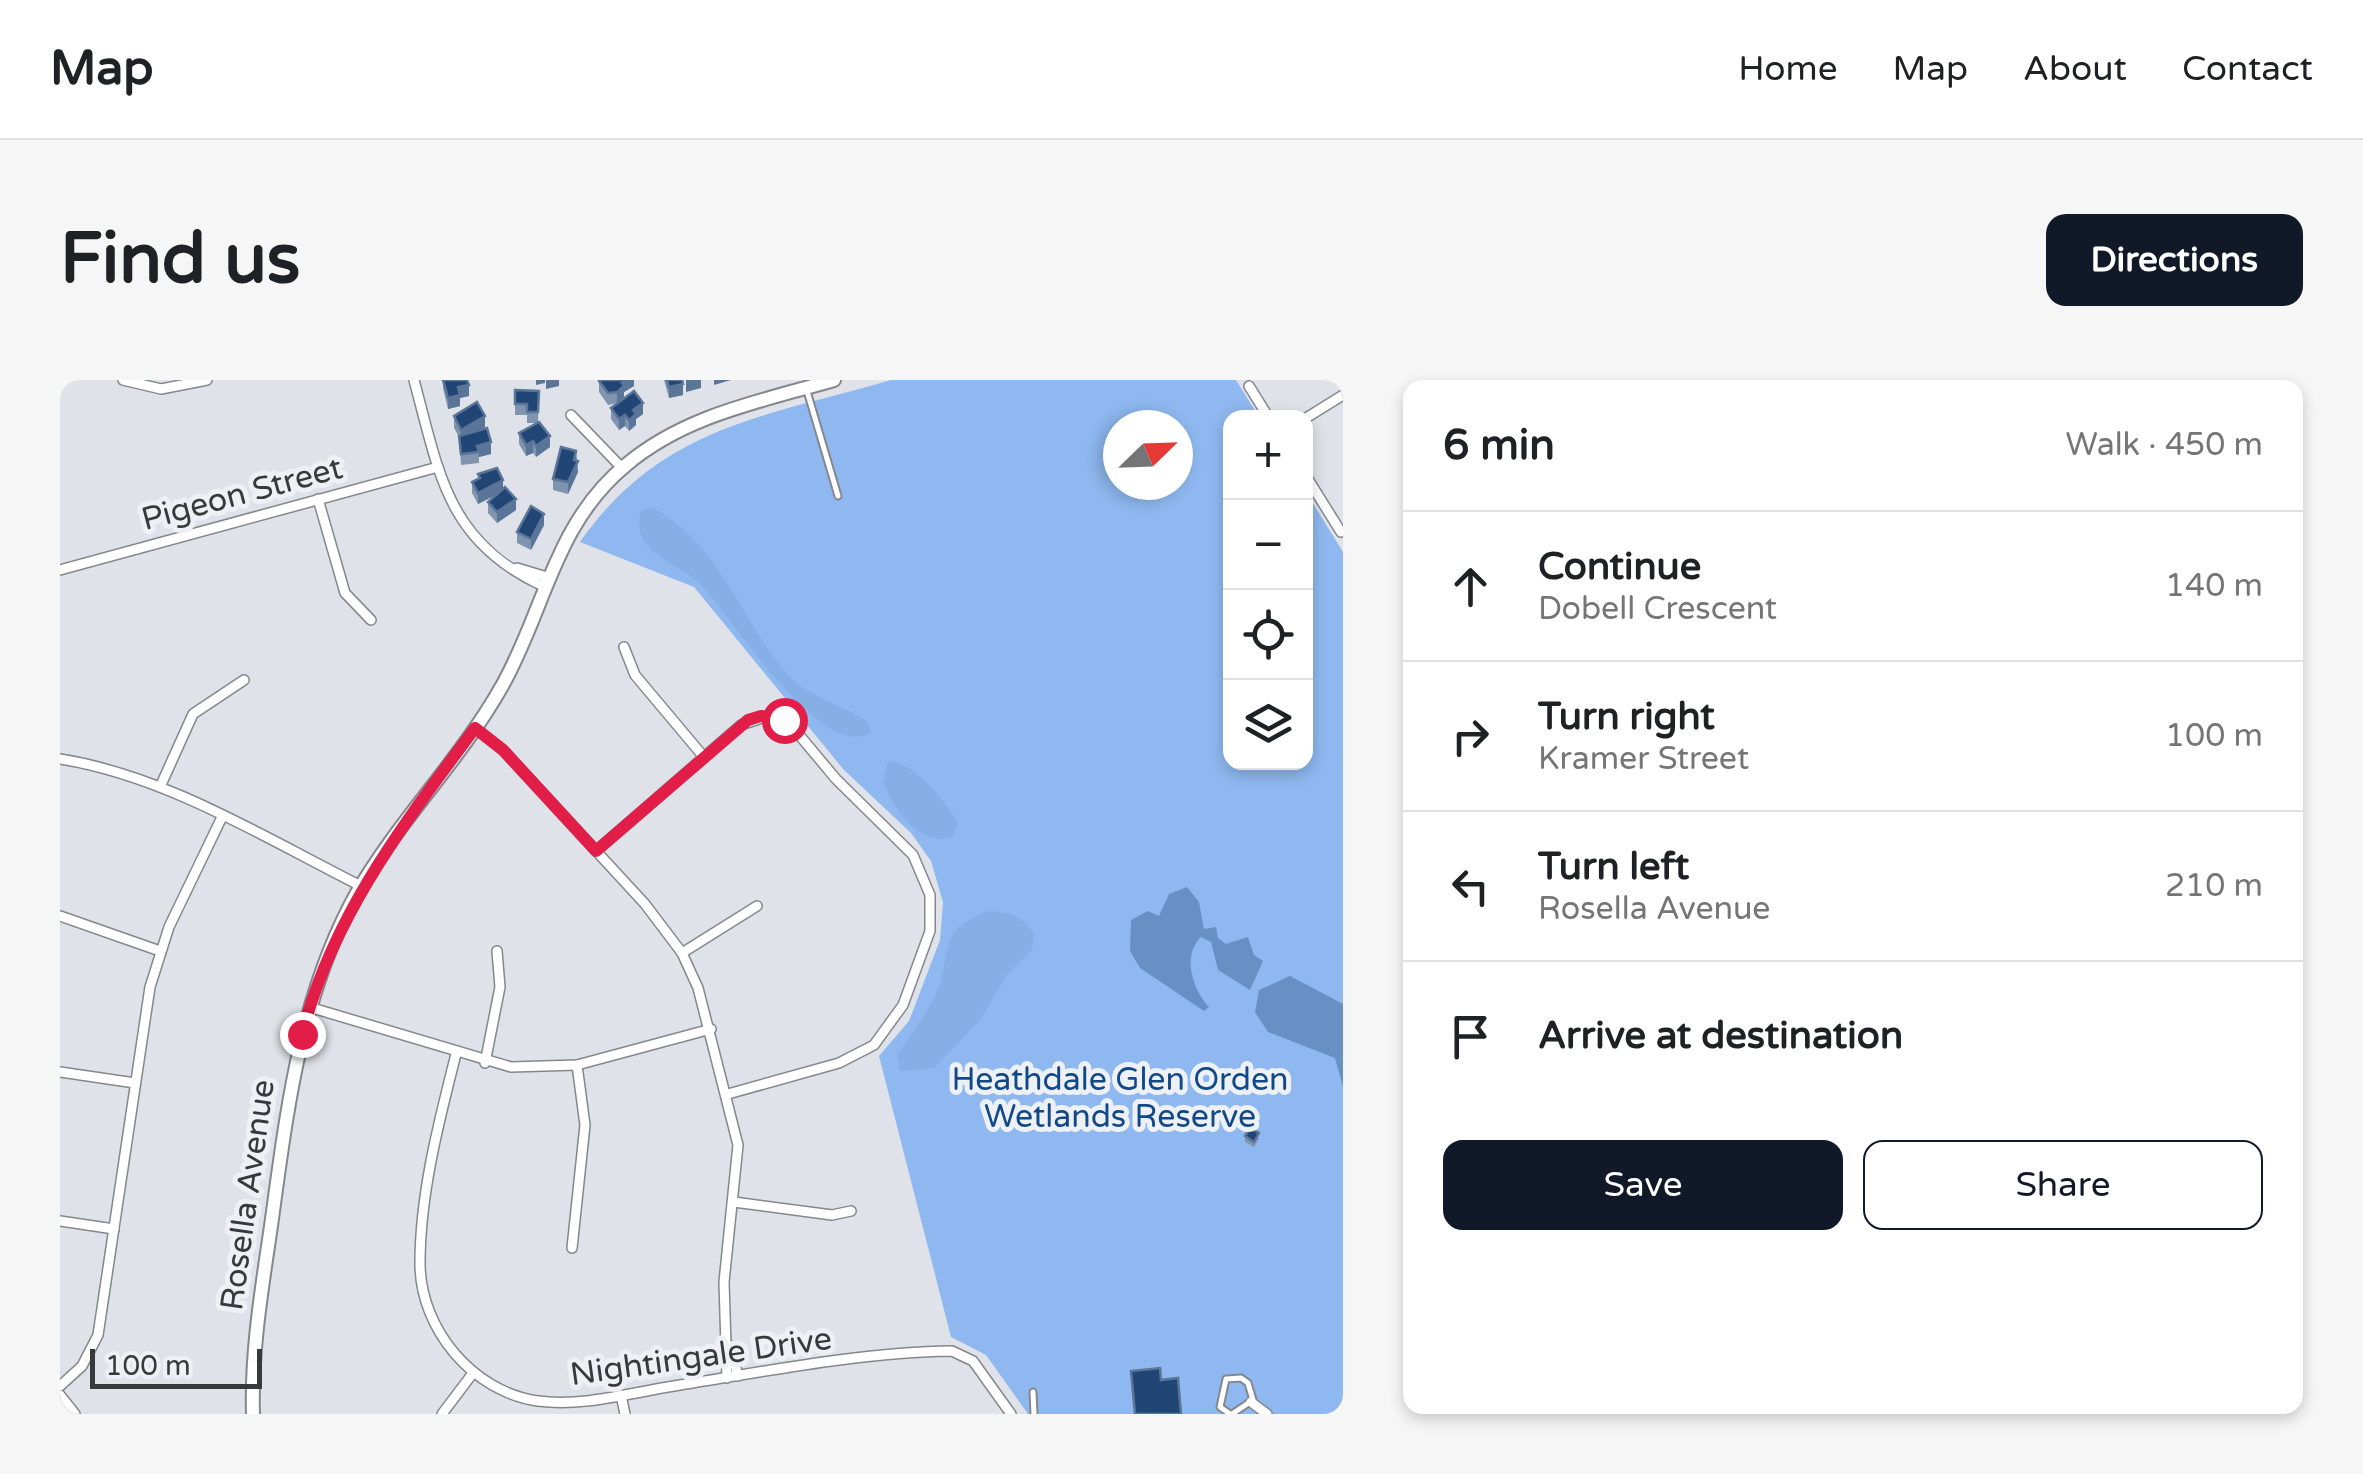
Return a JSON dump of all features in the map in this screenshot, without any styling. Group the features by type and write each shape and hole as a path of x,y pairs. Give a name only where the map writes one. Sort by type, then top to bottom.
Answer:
{"street":[{"path":"122,380 168,389 207,380"},
{"path":"414,380 446,496 464,526 505,564 545,582"},
{"name":"Rosella Avenue","path":"252,1414 257,1323 290,1090 309,1007 361,886 475,728 510,672 572,526 622,468 690,425 834,380"},
{"path":"1248,386 1264,410"},
{"path":"1313,414 1343,395"},
{"path":"571,415 622,468"},
{"name":"Pigeon Street","path":"60,570 438,467"},
{"path":"1313,487 1341,532"},
{"path":"318,499 344,594 371,620"},
{"path":"1333,520 1343,514"},
{"path":"624,647 635,675 703,756"},
{"path":"160,787 194,714 244,680"},
{"path":"596,851 703,756 755,717 784,720 848,791 908,848 923,874 931,907 928,938 903,1005 874,1045 839,1063 728,1094"},
{"path":"475,728 503,750 657,917 682,954 711,1029 738,1145 725,1269 726,1378"},
{"path":"60,759 98,766 160,787 361,886"},
{"path":"60,1386 82,1366 98,1334 135,1082 160,951 222,816"},
{"path":"682,954 757,906"},
{"path":"60,916 160,951"},
{"path":"486,1063 500,987 497,952"},
{"path":"309,1007 486,1063 548,1069 577,1066 711,1029"},
{"name":"Nightingale Drive","path":"456,1054 438,1130 420,1264 434,1324 445,1343 473,1373 516,1396 567,1403 738,1376 952,1352 972,1361 1011,1414"},
{"path":"572,1248 585,1126 577,1066"},
{"path":"60,1072 135,1082"},
{"path":"734,1202 832,1215 851,1211"},
{"path":"60,1221 114,1229"},
{"path":"727,1334 738,1376"},
{"path":"442,1414 473,1373"},
{"path":"60,1394 75,1414"},
{"path":"621,1395 625,1414"},
{"path":"1251,1402 1267,1414"}],"lane":[{"path":"806,388 838,496"},
{"path":"1210,1414 1226,1412 1251,1402 1248,1384 1233,1377 1222,1385 1226,1412"},
{"path":"1033,1392 1034,1414"}],"green space":[{"name":"Heathdale Glen Orden Wetlands Reserve","path":"891,380 1236,380 1255,410 1223,410 1223,770 1313,770 1313,503 1343,552 1343,1414 1028,1414 986,1355 951,1337 879,1056 909,1021 940,940 943,902 931,861 911,833 844,770 694,587 580,542 611,503 645,473 719,431"}],"shaded area":[{"path":"651,507 695,540 787,674 814,694 867,721 871,732 851,736 828,727 804,708 700,584 645,542 640,531 640,512"},
{"path":"888,761 909,769 937,793 958,823 953,837 929,837 909,824 883,782"},
{"path":"1187,887 1199,902 1204,929 1216,927 1218,938 1226,944 1248,937 1254,955 1263,961 1250,990 1218,970 1211,942 1201,937 1191,962 1194,982 1209,1007 1204,1011 1140,968 1130,951 1131,920 1148,911 1159,916 1169,894"},
{"path":"989,911 1020,919 1034,934 1032,950 1007,975 981,1019 934,1068 900,1071 897,1055 934,998 954,933 972,918"},
{"path":"1290,976 1343,1004 1343,1087 1335,1058 1268,1032 1255,1012 1259,990"}],"building":[{"path":"443,380 467,380 469,385 458,387 460,395 448,398"},
{"path":"600,380 626,380 617,392 608,393"},
{"path":"667,380 682,380 683,384 669,387"},
{"path":"515,390 539,391 538,412 527,412 527,404 515,404"},
{"path":"634,391 643,403 633,410 636,414 629,420 625,415 619,419 611,408"},
{"path":"477,402 485,416 461,430 454,416"},
{"path":"539,422 550,436 536,446 533,441 526,445 519,433"},
{"path":"487,428 491,442 477,446 479,452 461,454 459,436"},
{"path":"561,447 576,451 574,460 578,461 568,482 553,479"},
{"path":"497,468 503,480 478,493 472,482 480,478 478,474"},
{"path":"505,487 516,499 497,512 488,502"},
{"path":"531,506 544,514 531,539 517,532"},
{"path":"1250,1128 1259,1133 1254,1142 1245,1136"},
{"path":"1160,1368 1161,1380 1178,1378 1181,1414 1135,1414 1131,1371"}],"route":[{"path":"302,1034 332,945 361,886 475,728 503,750 596,851 641,808 748,720 761,716 784,720"}]}
